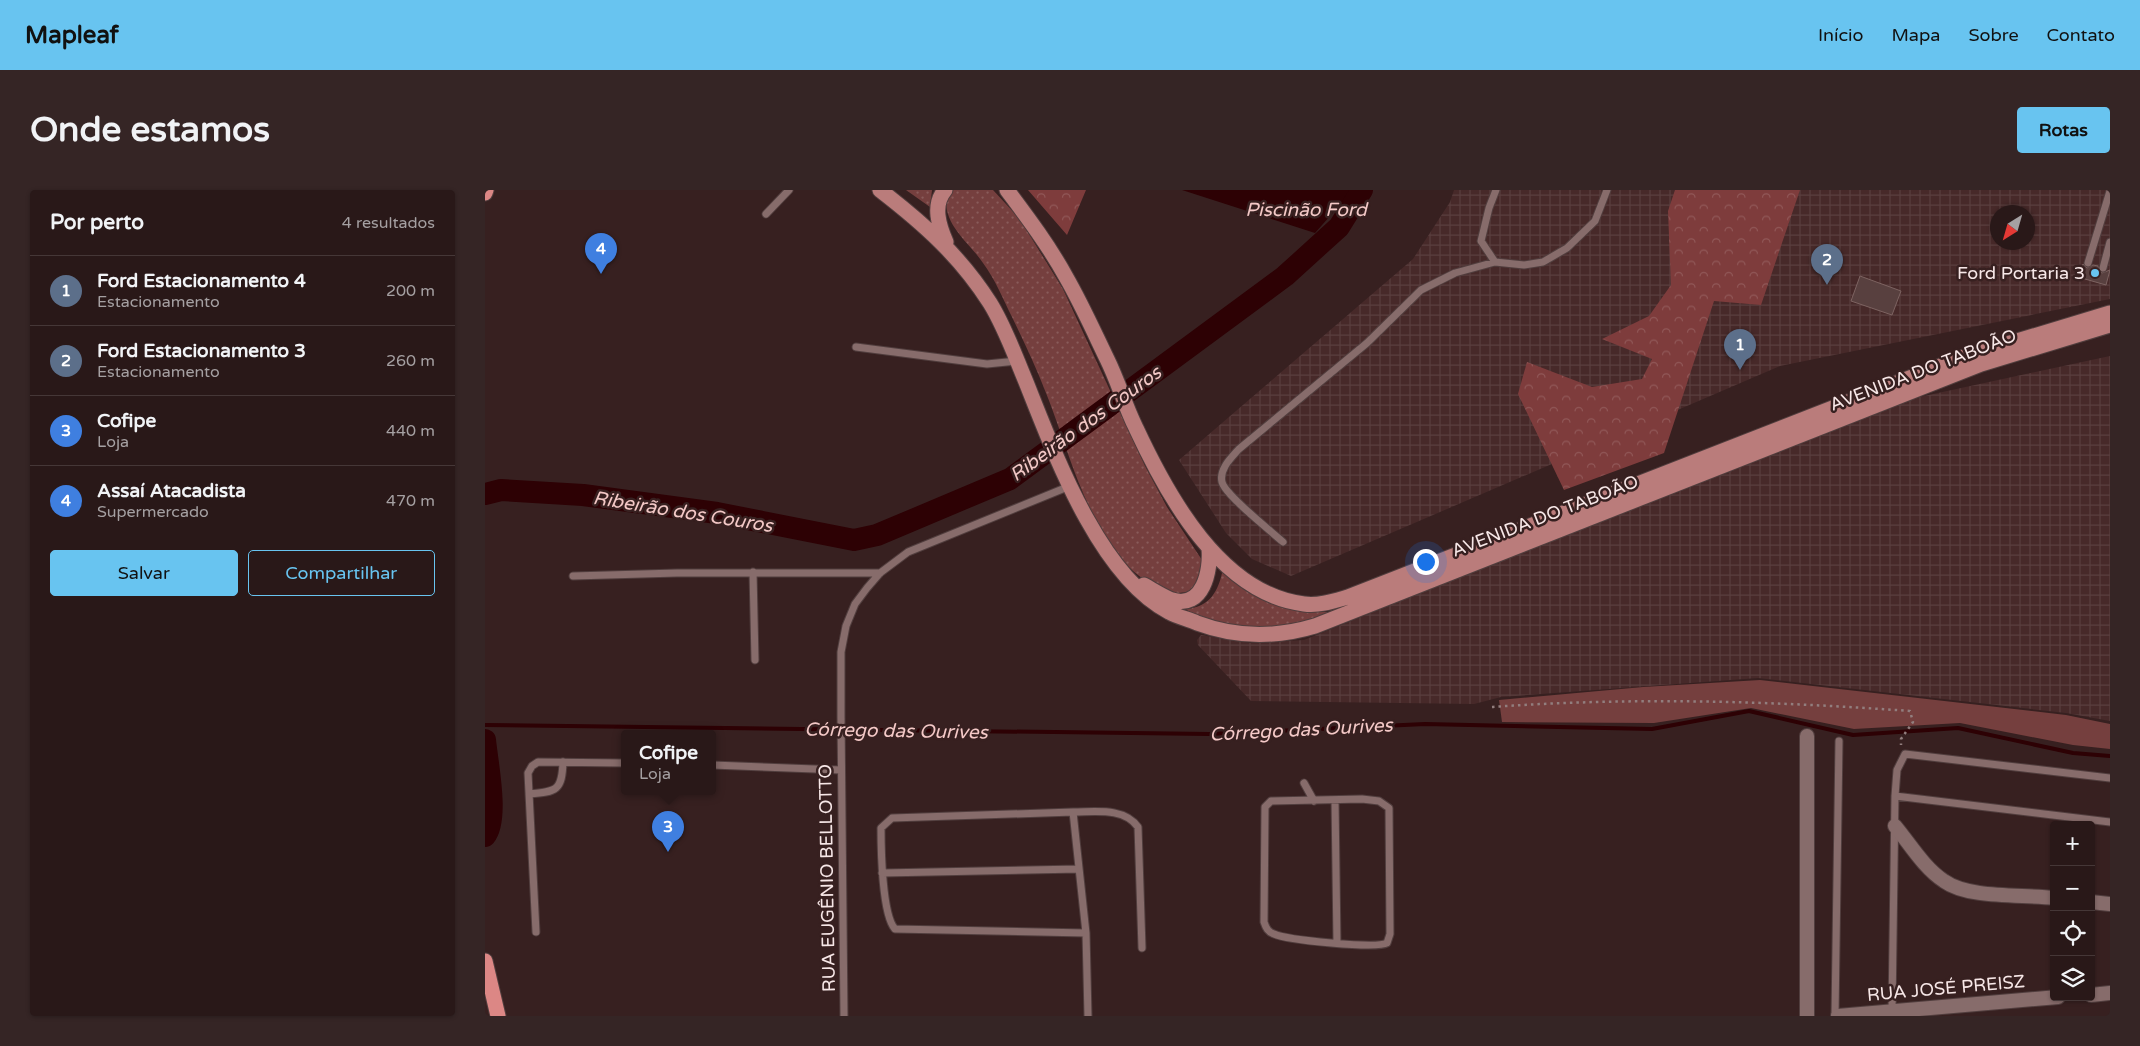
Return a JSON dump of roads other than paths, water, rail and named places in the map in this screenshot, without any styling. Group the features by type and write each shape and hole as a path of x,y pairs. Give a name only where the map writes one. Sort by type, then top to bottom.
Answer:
{"highway":[{"path":"485,961 497,1012"}],"main road":[{"name":"AVENIDA DO TABOÃO","path":"880,190 916,218 949,249 991,305 1068,480 1095,534 1127,576 1153,601 1169,612 1218,631 1256,636 1289,634 1315,626 1981,364 2110,325"},
{"path":"945,190 939,202 937,218 949,249"},
{"name":"AVENIDA DO TABOÃO","path":"1007,190 1035,227 1067,278 1109,363 1136,429 1191,527 1209,549 1237,574 1270,595 1305,605 1325,604 1348,597 1961,358 2110,313"},
{"path":"1127,576 1173,600 1185,601 1198,593 1204,585 1209,570 1209,549"},
{"path":"1181,617 1185,601"}],"street":[{"path":"1807,736 1807,1016"},
{"path":"1895,826 1933,872 1953,887 1970,892 2050,898"},
{"path":"2095,902 2110,904"},
{"path":"2095,994 2110,993"},
{"name":"RUA JOSÉ PREISZ","path":"1836,1016 2050,998"}],"lane":[{"path":"766,214 789,190"},
{"path":"1495,262 1481,241 1489,208 1496,190"},
{"path":"1283,542 1229,494 1222,483 1222,473 1226,464 1239,449 1367,342 1421,290 1455,273 1495,262 1524,265 1543,262 1567,248 1595,221 1607,190"},
{"path":"2088,263 2110,190"},
{"path":"2103,268 2110,242"},
{"path":"857,347 987,364 1017,361"},
{"name":"RUA EUGÊNIO BELLOTTO","path":"844,1016 841,652 846,626 855,604 880,573 908,552 1068,480"},
{"path":"573,576 753,572 880,573"},
{"path":"753,572 755,660"},
{"path":"1836,1016 1839,741"},
{"path":"1892,1011 1895,796 1897,770 1905,754 2110,778"},
{"path":"536,932 528,773 532,766 538,762 621,763"},
{"path":"529,794 549,793 557,789 563,781 563,762"},
{"path":"716,765 841,770"},
{"path":"1303,783 1314,800"},
{"path":"1895,796 2110,822"},
{"path":"1335,800 1337,943"},
{"path":"1335,800 1379,802 1389,808 1389,939 1383,945 1285,938 1272,934 1264,922 1265,807 1271,802 1335,800"},
{"path":"1073,812 1085,933 1088,1016"},
{"path":"1085,933 895,929 890,920 882,873 881,828 892,818 1073,812 1121,813 1132,819 1138,827 1142,948"},
{"path":"882,873 1079,869"}],"water":[{"name":"Piscinão Ford","path":"1182,190 1351,190 1315,233"}],"waterway":[{"name":"Ribeirão dos Couros","path":"485,494 501,490 583,495 717,513 854,540 877,535 1010,479 1285,276 1339,227 1362,190"},
{"name":"Córrego das Ourives","path":"485,725 1209,734 1425,724 1652,729 1749,711 1853,735 1958,728 2073,753 2110,756"},
{"name":"Ribeirão dos Couros","path":"485,740 492,804 489,828 485,836"}],"place":[{"name":"Ford Portaria 3","path":"2095,273"},
{"name":"Assaí Atacadista","path":"601,274"},
{"name":"Ford Estacionamento 3","path":"1827,285"},
{"name":"Ford Estacionamento 4","path":"1740,370"},
{"name":"Cofipe","path":"668,852"}]}
